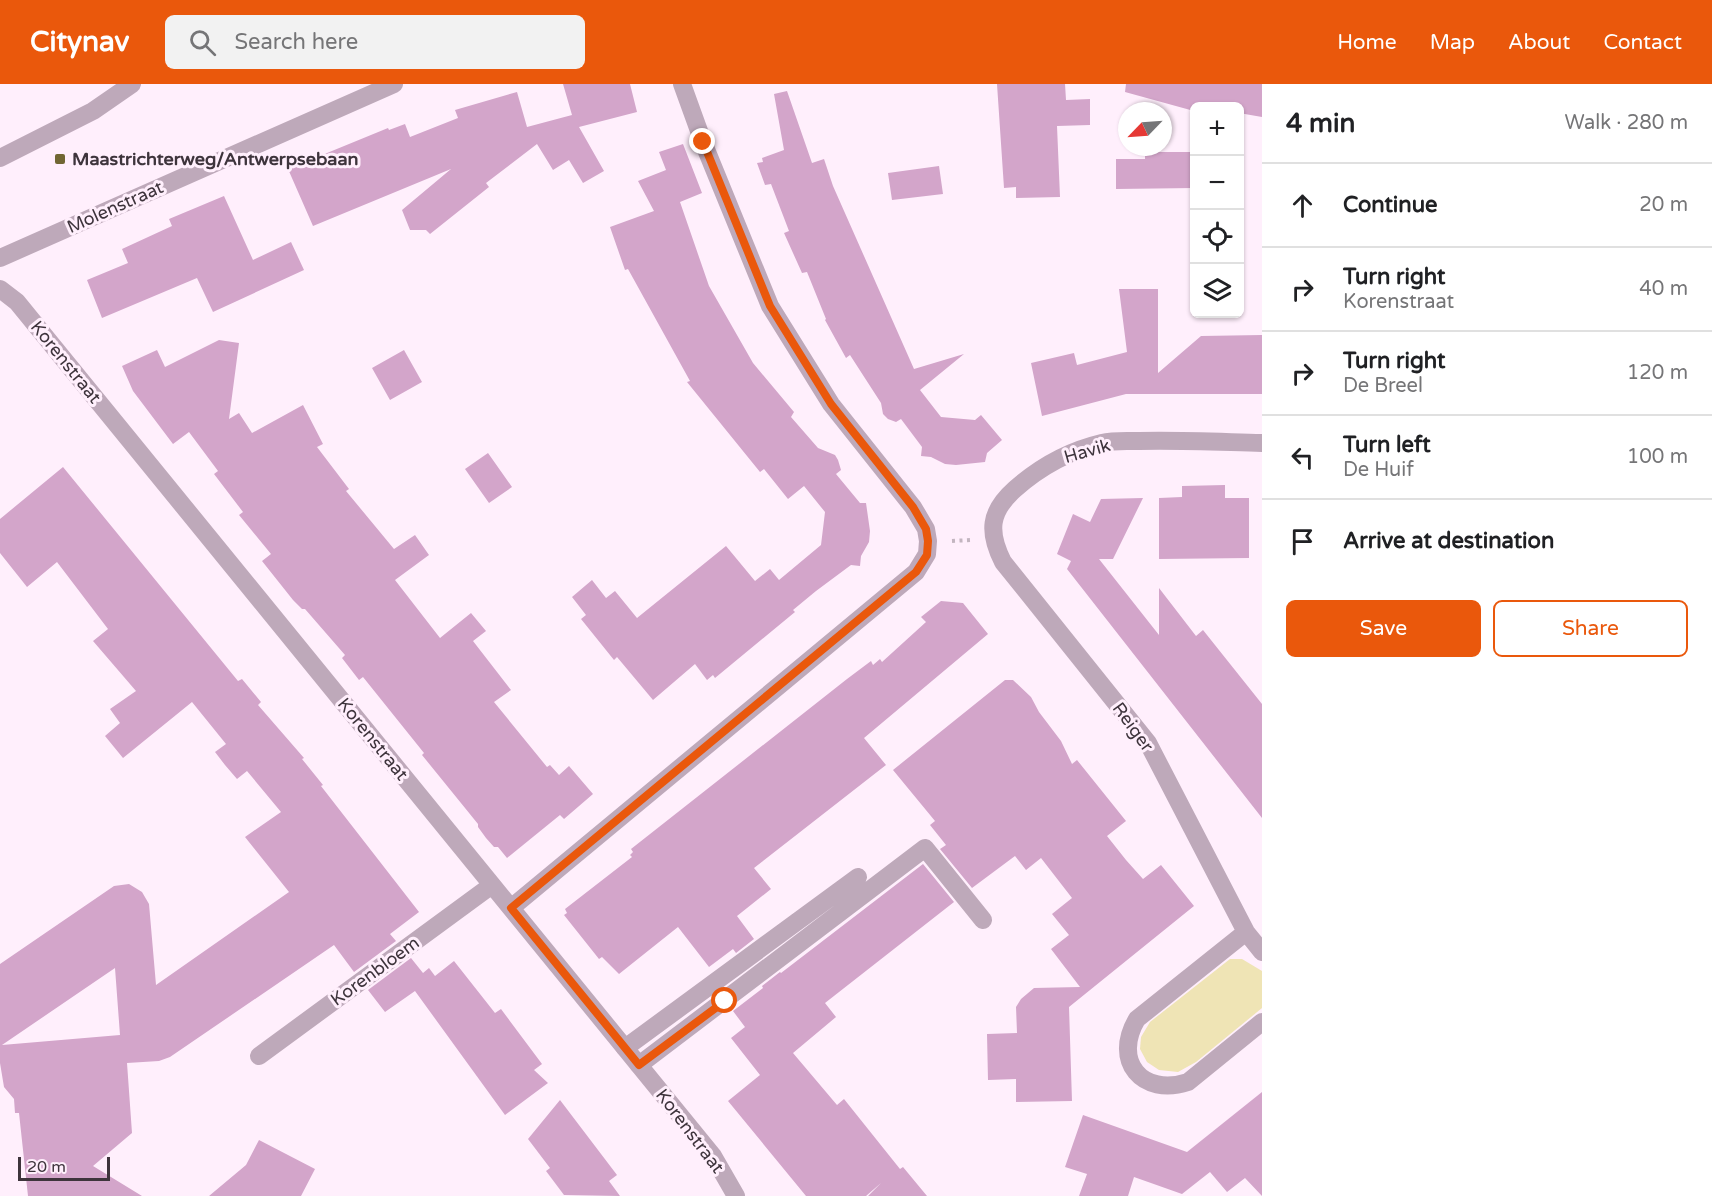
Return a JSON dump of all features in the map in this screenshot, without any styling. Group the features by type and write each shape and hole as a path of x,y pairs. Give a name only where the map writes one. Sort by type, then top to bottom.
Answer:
{"street":[{"path":"0,158 93,111 132,84"},
{"name":"Molenstraat","path":"0,258 394,84"},
{"path":"511,908 916,572 927,555 926,529 913,507 831,404 770,306 703,142 682,84"},
{"name":"Korenstraat","path":"0,290 17,302 713,1156 736,1196"},
{"name":"Havik","path":"993,540 993,524 1005,499 1034,473 1062,456 1104,442 1156,440 1262,442"},
{"name":"Reiger","path":"993,540 1003,562 1148,743 1246,932 1262,952"},
{"path":"639,1065 926,848 983,920"},
{"path":"624,1048 858,877"},
{"name":"Korenbloem","path":"259,1056 492,885"},
{"path":"1246,932 1137,1019 1128,1038 1129,1059 1136,1071 1147,1081 1160,1086 1174,1087 1188,1082 1262,1022"}],"path":[{"path":"928,541 993,540"}],"shaded area":[{"path":"1230,959 1242,959 1262,971 1262,1008 1196,1062 1178,1072 1159,1070 1147,1062 1140,1049 1141,1037 1150,1022"}],"building":[{"path":"563,84 630,84 637,112 579,127 604,171 583,183 569,160 553,170 537,144 486,183 489,187 430,234 426,230 410,230 402,210 451,169 313,226 288,169 388,128 389,130 405,124 410,137 458,118 455,110 517,92 527,127 572,115"},
{"path":"997,84 1065,84 1066,100 1090,99 1090,125 1057,126 1060,197 1016,198 1016,187 1004,188"},
{"path":"1126,84 1262,84 1262,117 1244,114 1244,102 1190,102 1190,110 1172,105 1172,102 1161,102 1125,92"},
{"path":"787,91 812,163 824,159 833,186 914,369 964,354 920,390 941,417 975,420 981,415 1002,440 987,453 985,462 945,464 931,457 921,456 922,447 901,419 896,422 883,414 881,403 850,355 846,358 825,320 807,272 802,273 784,233 789,231 771,184 765,185 757,163 763,162 762,158 784,150 774,94"},
{"path":"683,144 702,193 680,202 709,286 753,363 794,412 791,417 818,448 835,455 841,470 836,474 860,503 866,503 870,531 869,542 861,556 860,566 851,565 816,591 793,610 795,612 715,678 713,675 707,680 695,664 653,700 617,657 614,660 581,619 586,615 572,597 592,580 606,598 615,591 637,618 726,546 755,581 770,569 779,580 821,545 825,512 804,486 788,499 764,469 760,472 687,382 690,381 628,269 625,270 610,227 654,211 638,181 666,170 659,152"},
{"path":"1172,152 1190,152 1190,188 1116,189 1116,159 1145,159 1145,156 1172,156"},
{"path":"939,166 943,194 892,200 888,173"},
{"path":"224,196 253,260 291,242 304,270 213,312 197,278 102,318 87,280 128,263 122,249 172,226 169,219"},
{"path":"1119,289 1158,289 1158,373 1201,336 1262,335 1262,394 1126,394 1042,416 1031,363 1074,353 1077,365 1127,352"},
{"path":"219,340 239,343 229,419 239,413 252,433 303,405 323,444 317,447 349,489 346,491 394,549 415,535 429,555 395,580 440,638 471,613 486,631 473,641 511,690 494,702 547,767 550,765 559,775 569,766 593,794 564,819 560,815 507,858 486,838 478,824 422,755 424,753 363,677 359,680 342,658 345,655 305,609 293,600 262,561 271,554 239,515 243,512 214,474 218,471 189,432 173,444 133,391 122,366 157,350 165,367"},
{"path":"404,350 422,382 390,400 372,368"},
{"path":"488,453 512,487 489,503 465,469"},
{"path":"63,467 238,681 242,679 261,702 258,705 304,758 302,759 323,785 321,786 419,912 390,934 396,941 354,972 334,945 170,1057 159,1061 127,1063 132,1133 93,1166 142,1196 28,1196 19,1113 15,1113 14,1099 4,1087 0,1063 0,964 114,886 129,884 142,892 149,904 156,985 289,892 245,837 281,812 247,771 237,779 225,765 215,752 226,744 192,702 123,758 105,736 120,723 110,709 136,691 93,641 108,629 57,562 27,587 0,553 0,519","holes":["115,968 120,1035 2,1045"]},
{"path":"1225,485 1225,498 1249,498 1249,558 1159,559 1159,498 1182,497 1182,486"},
{"path":"1143,498 1113,559 1099,559 1159,635 1159,588 1196,636 1203,630 1262,704 1262,818 1067,569 1071,561 1057,554 1073,514 1090,522 1101,499"},
{"path":"941,601 963,603 988,634 864,738 886,765 754,868 771,889 737,916 754,939 736,953 733,949 709,967 678,927 619,974 602,957 599,959 564,915 567,913 565,909 632,857 631,849 847,679 871,661 873,665 880,659 882,662 926,622 921,617"},
{"path":"1005,680 1013,680 1031,697 1039,712 1061,741 1072,764 1077,760 1126,821 1107,836 1126,860 1143,879 1161,865 1194,906 1069,1007 1072,1101 1016,1102 1016,1079 988,1080 987,1034 1017,1033 1016,1007 1021,999 1034,988 1080,987 1051,949 1069,935 1052,914 1072,898 1041,858 1026,870 1015,856 972,888 940,849 946,845 930,825 935,821 893,770"},
{"path":"923,864 954,902 825,1003 836,1017 793,1053 837,1105 844,1099 900,1169 903,1167 927,1196 868,1196 881,1183 866,1196 806,1196 728,1101 760,1075 731,1038 745,1027 733,1011 780,972"},
{"path":"411,958 423,973 429,968 435,976 454,961 495,1013 501,1009 542,1064 534,1070 548,1083 505,1115 415,991 385,1012 368,990"},
{"path":"1262,1092 1262,1196 1245,1178 1227,1192 1210,1172 1182,1194 1134,1177 1128,1196 1079,1196 1087,1174 1065,1167 1083,1115 1187,1152"},
{"path":"560,1100 617,1175 609,1181 620,1196 564,1195 546,1171 550,1168 528,1139"},
{"path":"259,1140 315,1169 301,1196 209,1196 246,1165"}],"place":[{"name":"Maastrichterweg/Antwerpsebaan","path":"60,159"}],"route":[{"path":"703,142 770,306 831,404 913,507 926,529 928,541 927,555 916,572 511,908 639,1065 725,1001"}]}
